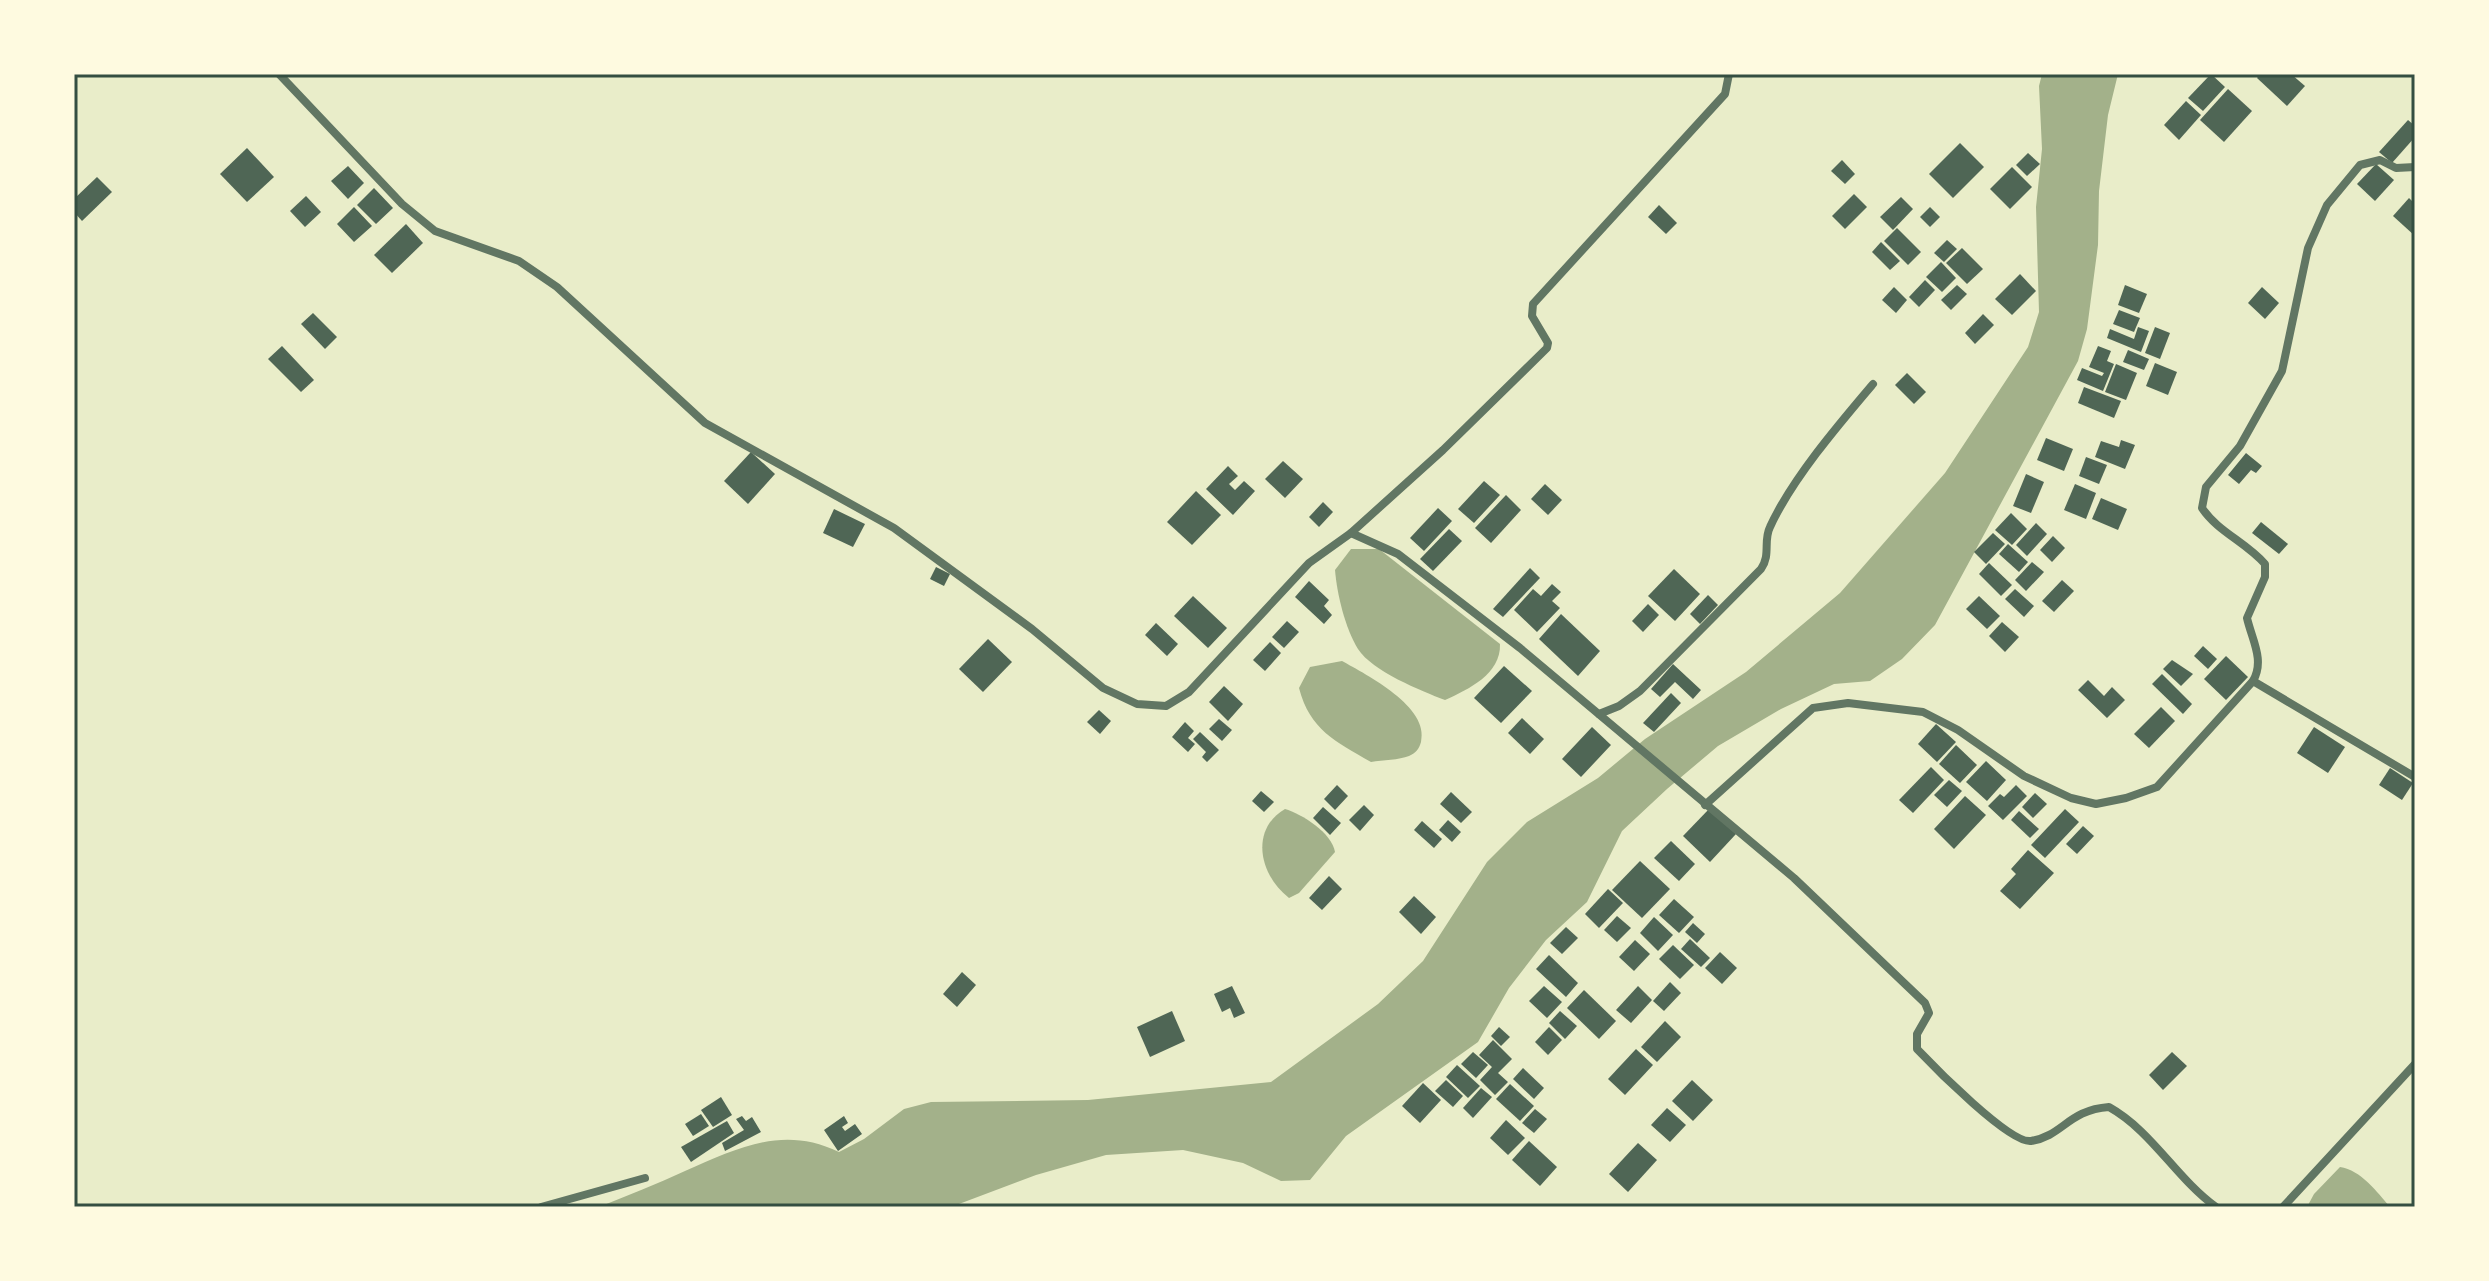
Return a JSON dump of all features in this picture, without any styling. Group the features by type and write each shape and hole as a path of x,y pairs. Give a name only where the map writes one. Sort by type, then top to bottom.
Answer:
{"street":[{"path":"279,74 402,204 435,231 519,261 557,287 705,423 894,528 1032,629 1103,688 1137,704 1166,706 1189,692 1309,563 1351,533 1443,450 1547,348 1548,343 1532,316 1533,304 1725,94 1729,74"},
{"path":"1705,805 1813,708 1848,703 1923,712 1958,730 2024,776 2071,798 2096,804 2157,787 2259,671 2259,654 2247,618 2265,577 2265,564 2254,552 2212,522 2202,508 2206,487 2240,446 2282,371 2308,248 2327,205 2360,165 2380,160 2396,168 2415,167"},
{"path":"1599,714 1619,706 1640,691 1761,569 1768,553 1768,530 1827,437 1873,384"},
{"path":"1351,533 1398,554 1599,714 1794,878 1925,1003 1929,1013 1917,1034 1917,1049 2009,1133 2031,1141 2053,1133 2089,1109 2109,1107 2141,1130 2216,1207"},
{"path":"2253,681 2415,777"},
{"path":"2283,1207 2415,1064"},
{"path":"541,1207 645,1178"}],"shaded area":[{"path":"2042,74 2118,74 2108,115 2099,191 2098,245 2087,329 2078,361 1935,625 1902,659 1870,681 1834,684 1781,709 1718,746 1667,789 1622,831 1587,902 1546,940 1509,988 1478,1042 1346,1136 1310,1180 1281,1181 1243,1163 1183,1150 1106,1155 1036,1175 951,1207 599,1207 724,1155 761,1143 799,1140 839,1152 864,1139 904,1109 931,1102 1088,1100 1271,1082 1378,1004 1423,961 1487,862 1527,822 1598,778 1645,739 1746,672 1840,593 1945,473 2028,347 2039,312 2036,207 2042,149 2039,86"},
{"path":"1351,549 1379,549 1500,644 1499,655 1489,672 1445,700 1398,679 1365,657 1349,631 1336,579 1335,570"},
{"path":"1342,661 1407,705 1421,729 1421,742 1414,754 1371,762 1335,740 1317,724 1299,688 1310,667"},
{"path":"1285,809 1315,825 1328,838 1335,852 1299,893 1289,898 1271,878 1263,853 1266,829"},
{"path":"2340,1167 2362,1177 2390,1207 2307,1207 2314,1194"}],"building":[{"path":"2211,74 2225,87 2203,111 2188,98"},
{"path":"2260,74 2291,74 2305,86 2287,106 2257,78"},
{"path":"2228,89 2252,111 2224,142 2200,120"},
{"path":"2186,101 2201,115 2179,140 2164,125"},
{"path":"2408,120 2415,126 2415,137 2392,163 2379,152"},
{"path":"1960,143 1984,167 1953,198 1929,174"},
{"path":"247,148 274,177 247,202 220,174"},
{"path":"2028,153 2040,164 2027,176 2016,165"},
{"path":"1842,160 1855,174 1845,184 1831,171"},
{"path":"2376,164 2394,180 2375,201 2357,184"},
{"path":"348,166 364,183 348,199 331,181"},
{"path":"2012,167 2032,187 2010,209 1990,189"},
{"path":"97,177 112,192 82,221 74,212 74,199"},
{"path":"374,188 393,208 376,224 357,205"},
{"path":"1854,194 1867,207 1845,229 1832,216"},
{"path":"306,196 321,212 305,227 290,211"},
{"path":"1901,197 1913,209 1893,230 1880,217"},
{"path":"2409,198 2415,204 2415,236 2393,216"},
{"path":"1659,205 1677,223 1666,234 1648,217"},
{"path":"354,207 372,226 354,242 337,224"},
{"path":"1930,207 1940,217 1930,227 1920,217"},
{"path":"406,224 423,243 392,273 374,255"},
{"path":"1897,228 1921,252 1908,265 1884,241"},
{"path":"1947,240 1957,249 1944,262 1934,253"},
{"path":"1881,242 1900,261 1890,270 1872,252"},
{"path":"1962,248 1983,269 1967,284 1946,263"},
{"path":"1941,262 1956,278 1942,292 1926,277"},
{"path":"2020,274 2036,291 2012,315 1995,299"},
{"path":"1925,280 1935,290 1919,307 1909,297"},
{"path":"1957,285 1967,294 1951,310 1941,300"},
{"path":"2125,285 2147,294 2139,313 2118,305"},
{"path":"1894,287 1907,300 1896,313 1882,300"},
{"path":"2262,287 2279,303 2265,319 2248,303"},
{"path":"2119,310 2140,318 2134,332 2113,324"},
{"path":"313,313 337,337 325,349 301,324"},
{"path":"1983,314 1994,325 1975,344 1965,333"},
{"path":"2138,327 2149,331 2141,352 2107,338 2110,329 2134,339"},
{"path":"2155,327 2170,333 2160,359 2145,353"},
{"path":"282,346 314,380 301,392 268,359"},
{"path":"2098,346 2111,351 2107,361 2114,364 2103,391 2077,380 2082,368 2102,376 2104,373 2089,367"},
{"path":"2128,350 2149,359 2144,370 2123,362"},
{"path":"2155,363 2177,372 2168,395 2146,386"},
{"path":"2116,364 2137,373 2126,400 2105,392"},
{"path":"1907,373 1926,392 1914,404 1895,385"},
{"path":"2084,387 2121,401 2114,418 2078,403"},
{"path":"2046,438 2073,449 2064,471 2037,460"},
{"path":"2121,440 2135,445 2125,469 2095,457 2101,441 2119,447"},
{"path":"751,452 775,474 748,504 724,481"},
{"path":"2246,453 2262,466 2256,473 2251,470 2239,484 2228,475"},
{"path":"2086,457 2107,465 2099,484 2079,476"},
{"path":"1283,461 1303,479 1285,498 1265,479"},
{"path":"1228,466 1238,476 1229,484 1235,490 1244,481 1255,491 1233,515 1206,489"},
{"path":"2026,474 2044,482 2031,513 2013,506"},
{"path":"1484,481 1500,495 1474,523 1458,509"},
{"path":"1545,484 1562,500 1548,515 1531,499"},
{"path":"2075,484 2096,493 2086,519 2064,510"},
{"path":"1196,491 1221,515 1192,545 1167,522"},
{"path":"1506,495 1521,510 1491,543 1475,528"},
{"path":"2101,498 2127,509 2118,530 2092,519"},
{"path":"1323,502 1333,512 1319,527 1309,517"},
{"path":"1438,508 1452,521 1424,551 1410,538"},
{"path":"834,509 865,524 853,547 823,533"},
{"path":"2011,513 2027,529 2012,545 1995,530"},
{"path":"2261,522 2288,544 2279,554 2252,533"},
{"path":"2036,523 2047,534 2027,556 2016,545"},
{"path":"1449,529 1462,541 1433,571 1420,559"},
{"path":"1993,533 2005,544 1986,564 1974,552"},
{"path":"2053,536 2065,548 2052,562 2040,550"},
{"path":"2008,544 2028,562 2019,572 1999,554"},
{"path":"2032,562 2044,572 2026,591 2015,580"},
{"path":"1989,563 2012,585 2001,596 1979,574"},
{"path":"936,567 950,574 944,586 930,579"},
{"path":"1530,568 1540,578 1503,617 1493,609"},
{"path":"1674,569 1700,594 1675,621 1648,596"},
{"path":"2062,580 2074,591 2054,612 2042,601"},
{"path":"1309,581 1329,600 1324,606 1332,615 1324,624 1295,597"},
{"path":"1552,584 1561,592 1552,601 1560,608 1537,632 1514,610 1533,589 1541,596"},
{"path":"2015,589 2034,606 2024,617 2005,599"},
{"path":"1708,595 1718,605 1700,624 1690,614"},
{"path":"1193,596 1227,628 1208,648 1174,616"},
{"path":"1979,596 2000,616 1987,629 1966,609"},
{"path":"1648,604 1659,615 1643,632 1632,621"},
{"path":"1561,614 1600,651 1578,676 1539,639"},
{"path":"1287,621 1299,632 1284,648 1272,637"},
{"path":"2002,622 2019,637 2005,652 1989,636"},
{"path":"1156,623 1178,644 1167,656 1145,635"},
{"path":"988,639 1012,662 983,692 959,669"},
{"path":"1270,642 1281,653 1265,671 1253,660"},
{"path":"2203,646 2217,659 2208,669 2194,656"},
{"path":"2226,656 2248,677 2226,700 2204,679"},
{"path":"2172,660 2193,674 2181,686 2163,669"},
{"path":"1673,664 1701,690 1693,699 1675,682 1660,697 1651,689"},
{"path":"1504,666 1532,691 1501,723 1474,698"},
{"path":"2162,674 2192,704 2183,714 2152,684"},
{"path":"2088,680 2104,696 2112,687 2125,700 2107,718 2078,690"},
{"path":"1224,686 1243,704 1228,721 1209,702"},
{"path":"1671,693 1681,703 1654,732 1643,723"},
{"path":"2161,707 2175,721 2149,748 2134,734"},
{"path":"1099,710 1111,721 1100,734 1087,722"},
{"path":"1522,718 1544,739 1530,754 1508,733"},
{"path":"1219,719 1232,730 1222,741 1209,729"},
{"path":"1185,722 1194,731 1188,738 1195,744 1188,752 1172,737"},
{"path":"1936,724 1956,742 1937,762 1918,744"},
{"path":"1592,727 1611,745 1581,777 1562,759"},
{"path":"2314,727 2345,747 2328,773 2297,753"},
{"path":"1200,732 1219,750 1207,762 1202,757 1206,752 1193,739"},
{"path":"1956,745 1977,765 1960,783 1939,764"},
{"path":"1986,761 2006,780 1987,801 1966,782"},
{"path":"1931,767 1944,780 1913,813 1899,800"},
{"path":"2390,768 2413,783 2402,800 2379,785"},
{"path":"1949,780 1962,791 1947,807 1934,795"},
{"path":"1337,785 1348,796 1335,810 1324,799"},
{"path":"2016,785 2027,796 2003,820 1988,806"},
{"path":"1261,791 1274,802 1264,812 1252,801"},
{"path":"1451,792 1472,812 1461,823 1440,804"},
{"path":"2035,793 2047,804 2033,818 2022,807"},
{"path":"1965,796 1986,815 1954,849 1934,829"},
{"path":"1364,805 1374,815 1360,831 1349,820"},
{"path":"1323,807 1341,823 1330,835 1313,818"},
{"path":"1709,809 1736,834 1710,862 1683,836"},
{"path":"2065,809 2079,822 2045,858 2031,845"},
{"path":"2019,811 2039,829 2030,838 2011,820"},
{"path":"1448,820 1461,832 1452,842 1439,830"},
{"path":"1422,821 1442,839 1434,848 1414,830"},
{"path":"2083,826 2094,836 2077,854 2066,844"},
{"path":"1671,841 1695,864 1679,881 1654,858"},
{"path":"2028,850 2054,873 2020,909 2000,891 2016,874 2011,869"},
{"path":"1640,861 1670,889 1642,918 1612,890"},
{"path":"1329,876 1342,889 1322,910 1309,898"},
{"path":"1608,889 1623,903 1599,928 1585,914"},
{"path":"1414,896 1436,917 1421,934 1399,912"},
{"path":"1674,899 1694,917 1679,933 1659,915"},
{"path":"1617,916 1631,928 1617,942 1604,930"},
{"path":"1654,917 1673,935 1658,951 1640,933"},
{"path":"1693,923 1705,934 1697,943 1685,932"},
{"path":"1566,927 1578,938 1562,954 1550,943"},
{"path":"1690,939 1710,958 1701,967 1681,949"},
{"path":"1635,940 1650,954 1634,971 1619,957"},
{"path":"1673,945 1694,965 1680,979 1659,959"},
{"path":"1720,952 1737,968 1722,984 1705,968"},
{"path":"1549,955 1578,983 1566,997 1536,969"},
{"path":"962,972 976,985 957,1007 943,994"},
{"path":"1670,982 1681,993 1664,1011 1653,1001"},
{"path":"1232,986 1245,1013 1234,1018 1230,1008 1222,1012 1214,994"},
{"path":"1544,986 1562,1002 1547,1018 1529,1001"},
{"path":"1638,986 1652,1000 1631,1023 1616,1010"},
{"path":"1584,990 1616,1021 1599,1039 1567,1008"},
{"path":"1172,1011 1185,1041 1150,1057 1137,1027"},
{"path":"1560,1011 1577,1026 1565,1039 1549,1023"},
{"path":"1665,1021 1681,1037 1657,1062 1641,1047"},
{"path":"1499,1027 1510,1037 1501,1046 1491,1036"},
{"path":"1549,1027 1562,1040 1548,1055 1535,1042"},
{"path":"1493,1040 1512,1059 1498,1073 1508,1082 1495,1095 1480,1080 1492,1067 1479,1055"},
{"path":"1636,1049 1653,1065 1625,1095 1608,1079"},
{"path":"1473,1052 1488,1065 1476,1078 1461,1064"},
{"path":"2172,1052 2187,1066 2163,1090 2149,1075"},
{"path":"1457,1065 1480,1086 1468,1098 1446,1077"},
{"path":"1523,1068 1544,1088 1534,1099 1513,1079"},
{"path":"1446,1080 1463,1096 1453,1107 1435,1091"},
{"path":"1692,1080 1713,1100 1693,1121 1672,1101"},
{"path":"1423,1083 1441,1100 1420,1123 1402,1106"},
{"path":"1510,1084 1534,1106 1520,1121 1496,1099"},
{"path":"1481,1088 1492,1097 1473,1118 1463,1108"},
{"path":"721,1097 732,1115 713,1127 701,1110"},
{"path":"1667,1108 1686,1125 1670,1142 1651,1125"},
{"path":"1535,1109 1547,1119 1534,1133 1522,1123"},
{"path":"701,1114 709,1126 693,1136 685,1124"},
{"path":"742,1116 746,1121 752,1117 761,1132 725,1151 722,1143 744,1130 736,1119"},
{"path":"844,1116 848,1123 842,1127 845,1131 855,1124 862,1134 838,1151 824,1130"},
{"path":"1506,1120 1525,1138 1508,1155 1490,1138"},
{"path":"727,1121 734,1133 691,1162 681,1147"},
{"path":"1529,1141 1557,1167 1540,1186 1512,1160"},
{"path":"1638,1143 1657,1160 1628,1192 1609,1174"}]}
